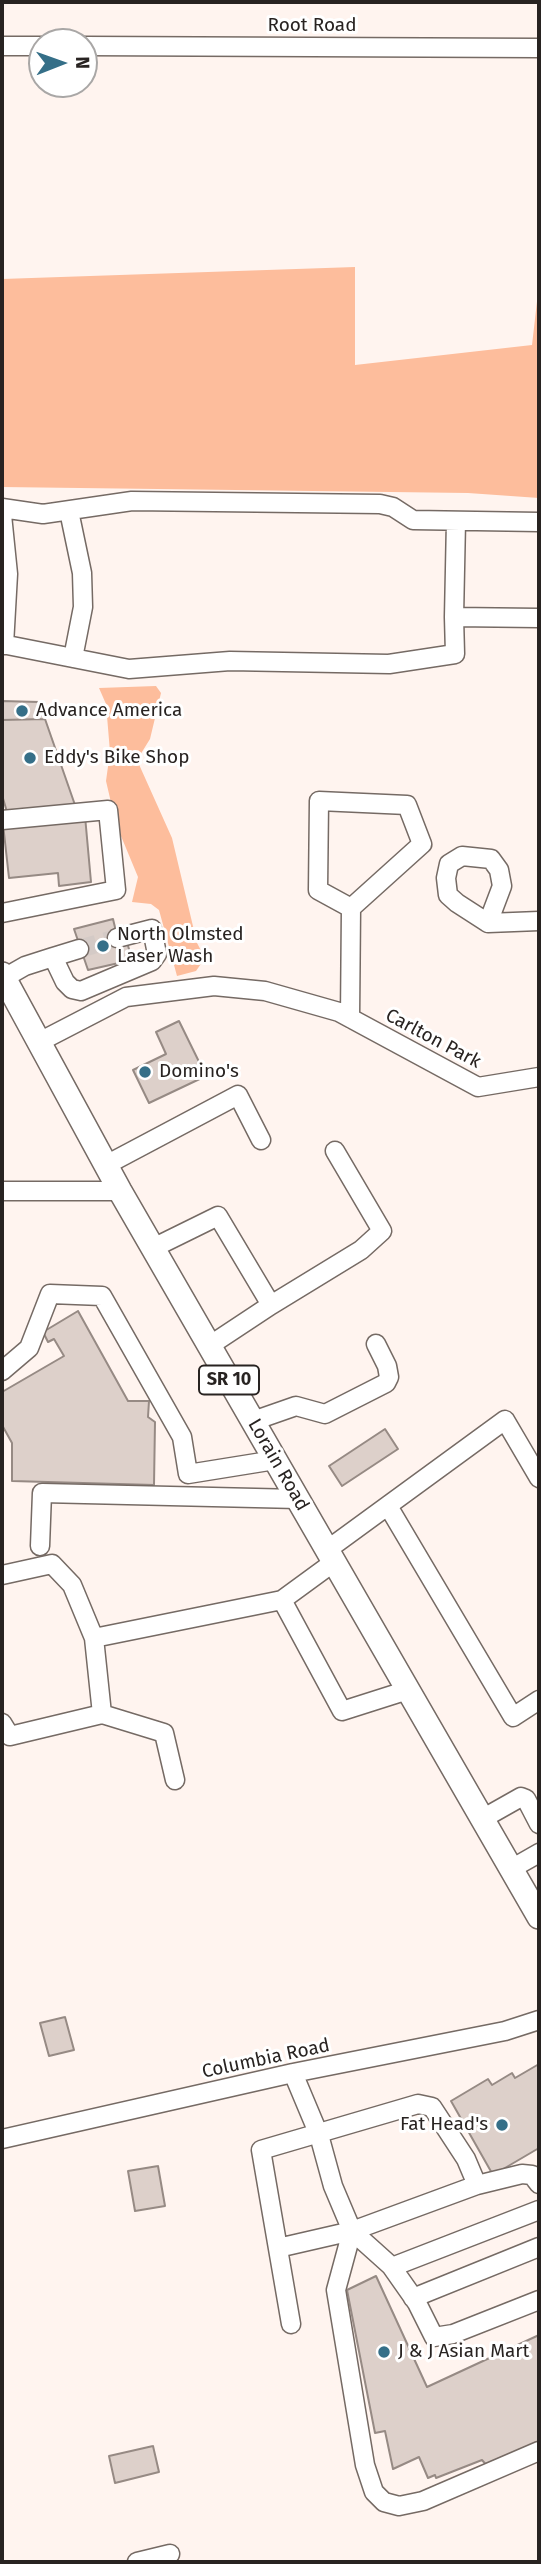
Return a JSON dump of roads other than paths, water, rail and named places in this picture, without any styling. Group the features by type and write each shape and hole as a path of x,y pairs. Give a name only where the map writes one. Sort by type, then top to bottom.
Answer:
{"main road":[{"name":"Lorain Road","path":"3,976 41,1041 120,1191 539,1917"}],"street":[{"path":"2,46 28,46"},
{"name":"Root Road","path":"98,46 539,48"},
{"path":"2,508 43,514 132,501 380,504 393,507 413,520 539,522"},
{"path":"69,512 82,573 83,607 73,658"},
{"path":"2,515 8,574 3,644 129,669 230,661 389,664 455,654 456,521"},
{"path":"454,617 539,618"},
{"path":"351,908 318,890 319,801 407,805 422,844 351,908 351,1018"},
{"path":"2,820 108,810 116,890 2,913"},
{"path":"488,923 539,920"},
{"path":"53,957 65,982 72,989 81,990 152,961 156,954 152,929 117,938"},
{"path":"3,976 79,949"},
{"name":"Carlton Park","path":"41,1041 126,997 214,986 265,991 351,1018 478,1087 539,1077"},
{"path":"106,1165 238,1095 261,1140"},
{"path":"209,1346 361,1250 382,1231 335,1151"},
{"path":"2,1191 120,1191"},
{"path":"153,1248 218,1216 271,1305"},
{"path":"2,1371 29,1348 50,1294 102,1296 182,1437 188,1474 275,1460"},
{"path":"253,1421 296,1406 325,1414 386,1383 389,1377 387,1366 376,1344"},
{"path":"94,1638 282,1600 388,1506 505,1420 539,1478"},
{"path":"40,1546 42,1493 298,1499"},
{"path":"388,1506 513,1717 539,1700"},
{"path":"2,1575 52,1564 72,1585 94,1638 102,1714"},
{"path":"282,1600 342,1711 408,1690"},
{"path":"2,1723 10,1735 102,1714 164,1733 175,1780"},
{"path":"482,1819 521,1797 526,1799 539,1824"},
{"path":"511,1869 539,1853"},
{"name":"Columbia Road","path":"2,2139 293,2073 457,2041 539,2020"},
{"path":"293,2073 319,2135 333,2186 352,2231 392,2267 413,2298 433,2337 453,2334 539,2300"},
{"path":"291,2325 261,2150 418,2104 432,2107 466,2160 477,2185"},
{"path":"278,2248 352,2231 477,2185 522,2174 532,2175 539,2184"},
{"path":"392,2267 539,2210"},
{"path":"352,2231 336,2290 365,2465 374,2492 384,2502 399,2506 423,2501 539,2451"},
{"path":"413,2298 539,2247"},
{"path":"136,2562 170,2554"}],"tunnel":[{"path":"79,949 117,938"}],"place":[{"name":"Advance America","path":"22,711"},
{"name":"Eddy's Bike Shop","path":"30,758"},
{"name":"North Olmsted Laser Wash","path":"103,946"},
{"name":"Domino's","path":"145,1072"},
{"name":"Fat Head's","path":"502,2125"},
{"name":"J & J Asian Mart","path":"384,2352"}]}
